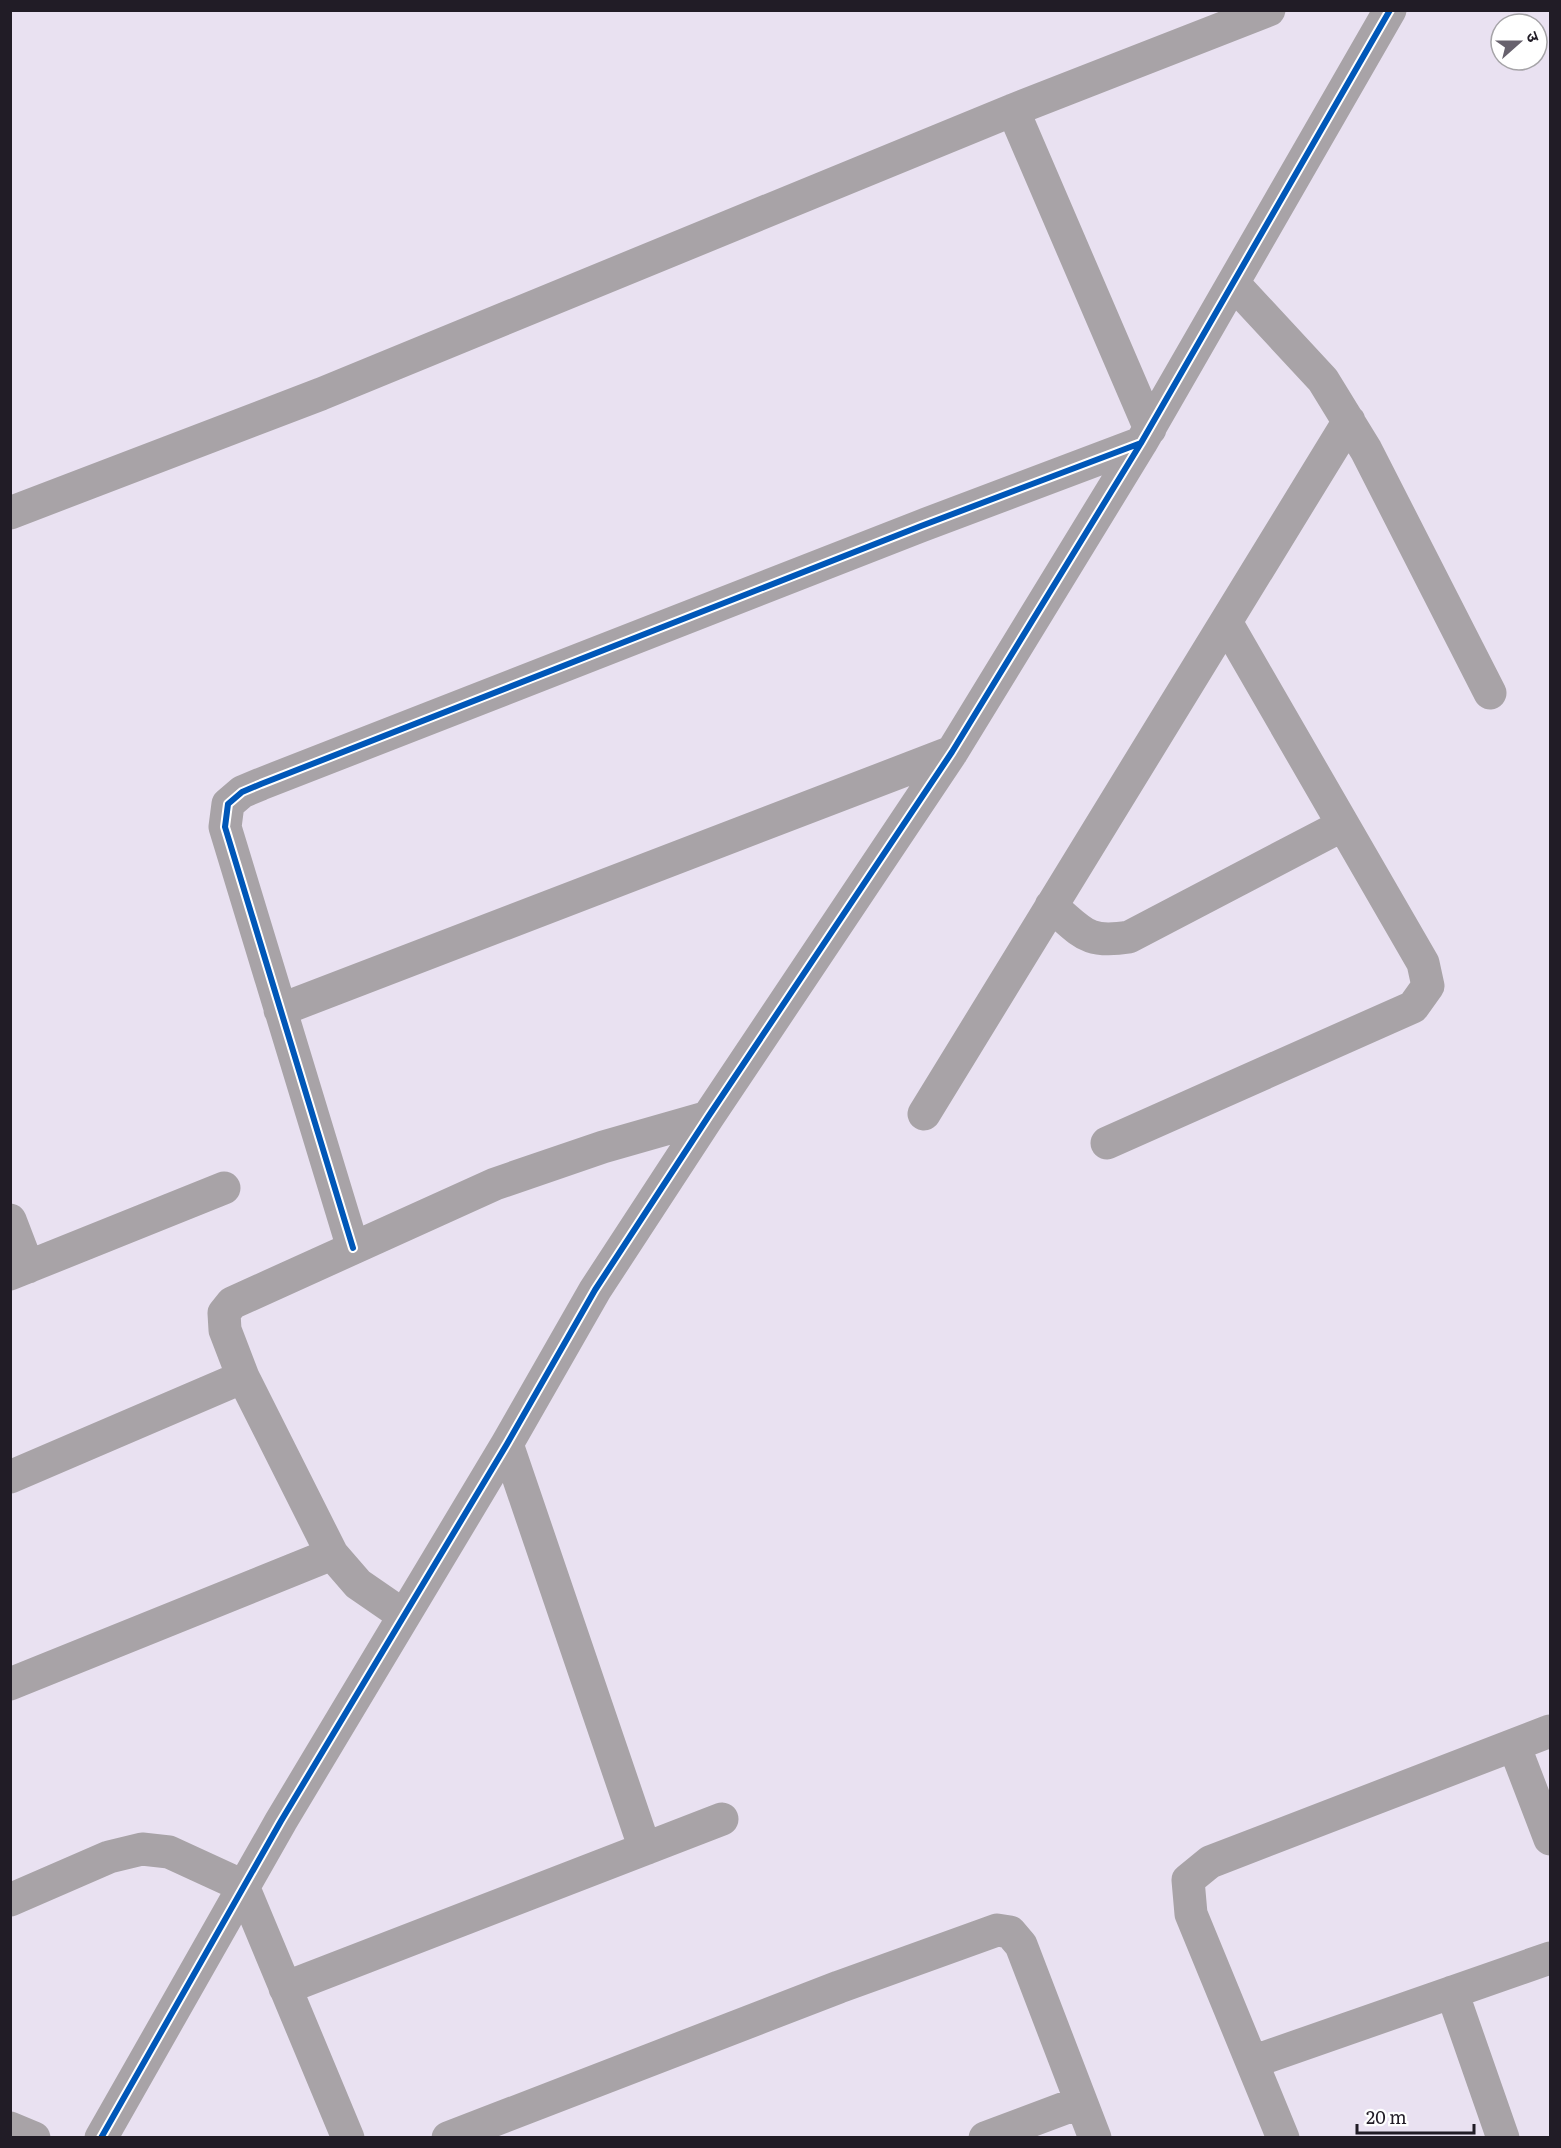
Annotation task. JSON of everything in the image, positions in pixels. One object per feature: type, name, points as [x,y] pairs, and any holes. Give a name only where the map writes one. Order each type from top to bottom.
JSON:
[{"type":"street","points":[[10,513],[321,394],[1013,110],[1269,10]]},
{"type":"street","points":[[101,2138],[243,1886],[507,1444],[595,1290],[952,752],[1145,436],[1390,10]]},
{"type":"street","points":[[1013,110],[1145,436]]},
{"type":"street","points":[[1233,283],[1323,380],[1366,450],[1490,693]]},
{"type":"street","points":[[924,1114],[1348,421]]},
{"type":"street","points":[[353,1248],[225,827],[228,804],[242,792],[1145,436]]},
{"type":"street","points":[[1107,1143],[1413,1007],[1428,987],[1423,963],[1226,622]]},
{"type":"street","points":[[280,1010],[952,752]]},
{"type":"street","points":[[1051,906],[1089,938],[1107,941],[1129,937],[1343,825]]},
{"type":"street","points":[[403,1616],[358,1584],[332,1554],[243,1377],[225,1330],[224,1313],[232,1303],[495,1184],[603,1147],[708,1117]]},
{"type":"street","points":[[10,1220],[19,1271],[224,1188]]},
{"type":"street","points":[[10,1477],[243,1377]]},
{"type":"street","points":[[507,1444],[645,1849]]},
{"type":"street","points":[[10,1684],[332,1554]]},
{"type":"street","points":[[1283,2138],[1191,1914],[1188,1880],[1210,1862],[1551,1731]]},
{"type":"street","points":[[1514,1745],[1551,1839]]},
{"type":"street","points":[[285,1988],[722,1819]]},
{"type":"street","points":[[10,1900],[109,1857],[142,1849],[169,1852],[243,1886],[348,2138]]},
{"type":"street","points":[[448,2138],[839,1987],[997,1930],[1010,1932],[1021,1945],[1095,2138]]},
{"type":"street","points":[[1252,2062],[1551,1958]]},
{"type":"street","points":[[1452,1992],[1503,2138]]},
{"type":"street","points":[[985,2138],[1081,2102]]},
{"type":"street","points":[[10,2128],[34,2138]]},
{"type":"cycle path","points":[[101,2138],[281,1821],[507,1444],[595,1290],[952,752],[1141,443],[1390,10]]},
{"type":"cycle path","points":[[353,1248],[225,827],[228,804],[242,792],[261,784],[921,526],[1141,443]]}]
